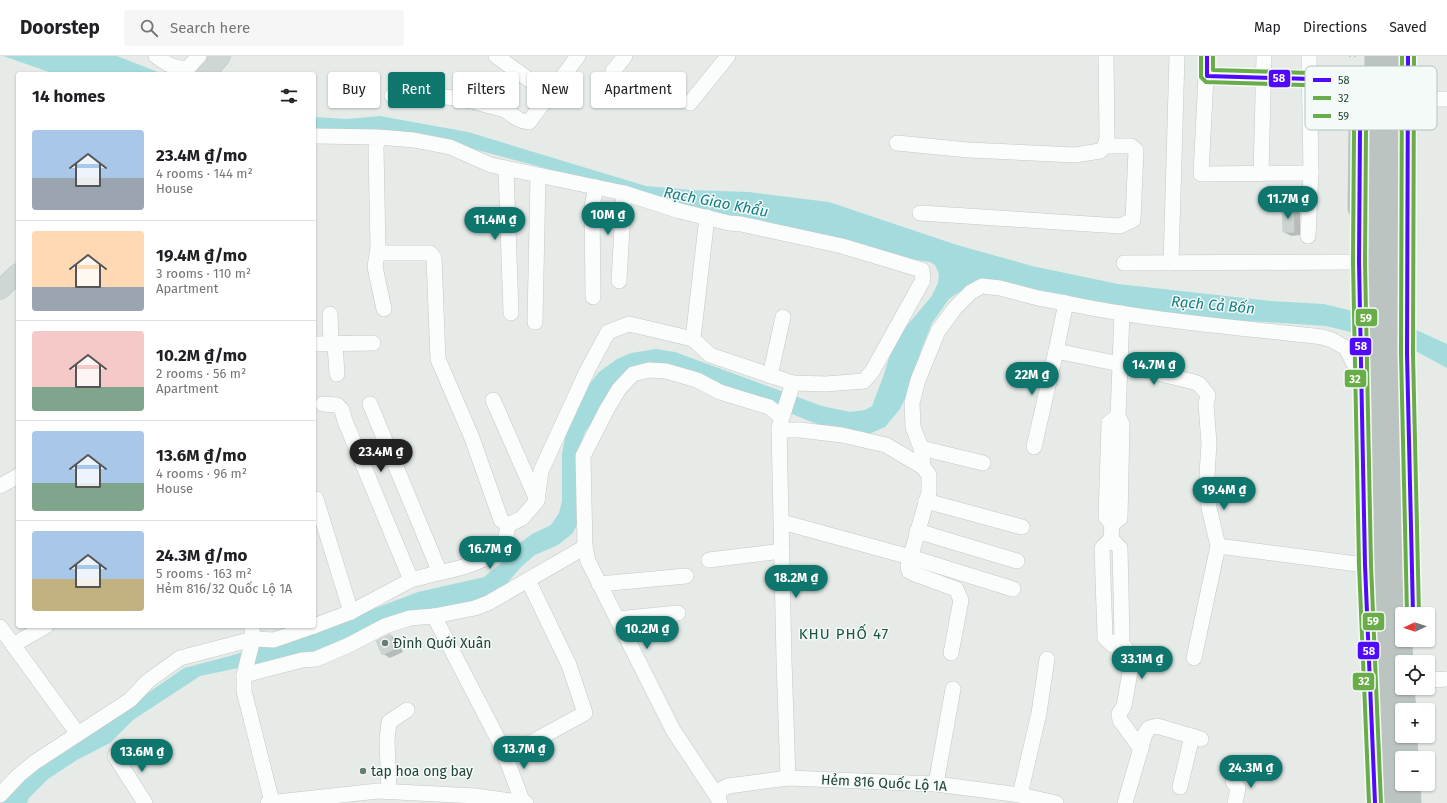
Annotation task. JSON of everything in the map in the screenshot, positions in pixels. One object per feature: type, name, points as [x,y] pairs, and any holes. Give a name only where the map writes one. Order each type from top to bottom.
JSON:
[{"type":"highway","points":[[1376,56],[1383,66]]},
{"type":"highway","points":[[1395,56],[1396,66]]},
{"type":"highway","points":[[1404,66],[1408,56]]},
{"type":"highway","points":[[1360,130],[1359,262],[1383,291],[1384,352],[1402,655]]},
{"type":"highway","points":[[1390,803],[1380,601],[1384,352],[1383,291],[1394,130]]},
{"type":"highway","points":[[1375,803],[1365,565],[1362,380],[1384,352]]},
{"type":"highway","points":[[1384,352],[1412,607]]},
{"type":"highway","points":[[1409,791],[1410,803]]},
{"type":"highway","points":[[1423,791],[1424,803]]},
{"type":"main road","points":[[208,72],[222,56]]},
{"type":"main road","points":[[0,290],[16,275]]},
{"type":"street","points":[[156,56],[170,66],[179,69],[187,69],[199,56]]},
{"type":"street","points":[[496,56],[527,78]]},
{"type":"street","points":[[566,72],[578,56]]},
{"type":"street","points":[[613,71],[625,56]]},
{"type":"street","points":[[690,103],[728,56]]},
{"type":"street","points":[[897,144],[968,150],[1075,155],[1100,151],[1105,146],[1107,138],[1106,56]]},
{"type":"street","points":[[1171,263],[1177,56]]},
{"type":"street","points":[[1207,56],[1202,174],[1311,173]]},
{"type":"street","points":[[1261,174],[1264,56]]},
{"type":"street","points":[[1207,76],[1305,79]]},
{"type":"street","points":[[1437,96],[1447,99]]},
{"type":"street","points":[[445,97],[479,102],[504,110],[518,120],[529,122],[539,108]]},
{"type":"street","points":[[1308,236],[1311,173],[1310,130]]},
{"type":"street","points":[[316,136],[378,137],[414,140],[450,147],[491,165],[506,169],[624,193],[680,211],[729,223],[748,225],[842,246],[922,270],[923,280],[873,370],[864,381],[792,385],[710,355],[693,339],[629,324],[608,332],[587,371],[541,471],[537,501],[522,518],[508,525],[503,545],[491,554],[471,565],[411,580],[351,612],[316,625]]},
{"type":"street","points":[[378,137],[376,147],[378,248],[376,267],[384,309]]},
{"type":"street","points":[[920,213],[1120,226],[1133,220],[1136,150],[1131,146],[1105,146]]},
{"type":"street","points":[[506,169],[511,313]]},
{"type":"street","points":[[535,322],[538,176]]},
{"type":"street","points":[[592,297],[592,206],[596,187]]},
{"type":"street","points":[[619,281],[624,193]]},
{"type":"street","points":[[693,339],[707,217]]},
{"type":"street","points":[[378,248],[381,253],[430,253],[434,258],[438,359],[472,438],[501,520],[508,525]]},
{"type":"street","points":[[1124,263],[1359,262]]},
{"type":"street","points":[[923,467],[921,448],[913,427],[912,403],[918,380],[938,330],[955,308],[971,292],[982,286],[1000,288],[1038,298],[1122,313],[1191,323],[1322,337],[1332,340],[1346,348],[1362,380]]},
{"type":"street","points":[[1034,448],[1066,303]]},
{"type":"street","points":[[1122,313],[1118,416],[1109,423],[1106,517],[1112,524],[1111,539],[1102,548],[1105,638],[1113,644],[1123,645],[1129,653],[1132,661],[1124,706],[1119,714],[1120,720],[1141,749]]},
{"type":"street","points":[[330,314],[337,374]]},
{"type":"street","points":[[770,376],[783,317]]},
{"type":"street","points":[[316,344],[373,343]]},
{"type":"street","points":[[1056,351],[1120,364],[1199,384],[1208,395],[1206,404],[1209,443],[1209,508],[1218,546],[1194,658]]},
{"type":"street","points":[[719,800],[673,730],[599,584],[588,561],[585,547],[583,456],[619,389],[633,374],[649,370],[666,371],[697,380],[720,392],[769,407],[781,424],[800,430],[842,435],[886,446],[923,467],[929,475],[929,492],[908,566],[909,571],[956,589],[961,600],[951,653]]},
{"type":"street","points":[[788,778],[784,660],[781,424],[792,385]]},
{"type":"street","points":[[493,400],[537,501]]},
{"type":"street","points":[[324,404],[337,405],[342,410],[345,421],[411,580]]},
{"type":"street","points":[[370,404],[438,568],[434,574]]},
{"type":"street","points":[[921,448],[983,463]]},
{"type":"street","points":[[0,486],[16,477]]},
{"type":"street","points":[[319,498],[351,612]]},
{"type":"street","points":[[926,501],[1022,527]]},
{"type":"street","points":[[782,522],[910,557],[1013,590]]},
{"type":"street","points":[[917,531],[1017,561]]},
{"type":"street","points":[[1218,546],[1365,565]]},
{"type":"street","points":[[244,675],[302,660],[316,659],[349,645],[385,626],[410,618],[434,616],[475,608],[488,603],[585,547]]},
{"type":"street","points":[[709,560],[782,551]]},
{"type":"street","points":[[599,584],[686,576]]},
{"type":"street","points":[[504,757],[585,713],[569,665],[528,580]]},
{"type":"street","points":[[617,620],[678,613]]},
{"type":"street","points":[[434,616],[501,745],[504,757],[523,803]]},
{"type":"street","points":[[0,627],[78,734]]},
{"type":"street","points":[[13,645],[43,628]]},
{"type":"street","points":[[0,795],[19,775],[35,762],[130,700],[148,681],[180,658],[252,637],[274,640],[308,628]]},
{"type":"street","points":[[252,637],[244,675],[244,691],[270,803],[371,797],[389,791],[477,800],[526,803]]},
{"type":"street","points":[[1020,795],[1039,713],[1047,659]]},
{"type":"street","points":[[1435,680],[1447,680]]},
{"type":"street","points":[[936,784],[953,690]]},
{"type":"street","points":[[389,791],[387,740],[389,722],[408,710]]},
{"type":"street","points":[[1125,803],[1145,734],[1149,728],[1157,726],[1196,738],[1180,787]]},
{"type":"street","points":[[115,756],[145,803]]},
{"type":"street","name":"Hẻm 816 Quốc Lộ 1A","points":[[719,800],[720,790],[728,786],[788,778],[936,784],[1020,795],[1056,803]]},
{"type":"street","points":[[1234,782],[1238,788],[1235,803]]},
{"type":"water","points":[[3,56],[117,56],[158,72],[49,72]]},
{"type":"water","points":[[380,116],[468,132],[646,186],[691,190],[749,192],[829,202],[957,245],[1032,266],[1118,284],[1271,301],[1324,304],[1401,323],[1447,344],[1447,368],[1410,348],[1326,326],[1203,318],[1049,296],[1019,285],[977,280],[949,299],[932,323],[920,353],[912,385],[900,409],[885,427],[869,434],[848,434],[809,421],[733,389],[650,368],[603,407],[585,432],[579,449],[581,516],[573,533],[558,545],[535,555],[521,567],[502,589],[489,598],[398,616],[310,653],[200,676],[133,720],[110,743],[77,760],[48,779],[29,798],[27,803],[0,803],[0,797],[3,793],[184,668],[230,656],[360,614],[418,592],[484,577],[500,564],[516,546],[532,534],[551,525],[559,513],[562,501],[562,454],[568,423],[580,396],[599,372],[617,359],[631,353],[656,349],[675,352],[822,406],[850,412],[865,410],[872,406],[890,355],[904,329],[931,297],[938,283],[939,274],[935,265],[930,262],[904,258],[829,241],[608,185],[432,138],[316,133],[316,117],[347,119]]},
{"type":"building","points":[[1282,208],[1293,208],[1294,232],[1283,232]]},
{"type":"building","name":"Đình Quới Xuân","points":[[390,634],[396,648],[382,655],[376,641]]},
{"type":"transit line","name":"32","points":[[1201,56],[1201,77],[1206,82],[1305,85]]},
{"type":"transit line","name":"58","points":[[1207,56],[1207,76],[1305,79]]},
{"type":"transit line","name":"59","points":[[1213,56],[1213,70],[1305,73]]},
{"type":"transit line","name":"32","points":[[1402,56],[1402,66]]},
{"type":"transit line","name":"58","points":[[1408,56],[1408,66]]},
{"type":"transit line","name":"59","points":[[1414,56],[1414,66]]},
{"type":"transit line","name":"32","points":[[1354,130],[1353,262],[1359,565],[1369,803]]},
{"type":"transit line","name":"58","points":[[1360,130],[1359,262],[1365,565],[1375,803]]},
{"type":"transit line","name":"59","points":[[1366,130],[1365,262],[1371,565],[1381,803]]},
{"type":"transit line","name":"32","points":[[1402,130],[1401,354],[1407,607]]},
{"type":"transit line","name":"58","points":[[1408,130],[1407,354],[1413,607]]},
{"type":"transit line","name":"59","points":[[1414,130],[1413,354],[1419,607]]},
{"type":"place","name":"Đình Quới Xuân","points":[[385,643]]},
{"type":"place","name":"tap hoa ong bay","points":[[363,771]]},
{"type":"district","name":"KHU PHỐ 47","points":[[844,634]]},
{"type":"water label","name":"Rạch Giao Khẩu","points":[[716,202]]},
{"type":"water label","name":"Rạch Cả Bốn","points":[[1213,305]]}]
